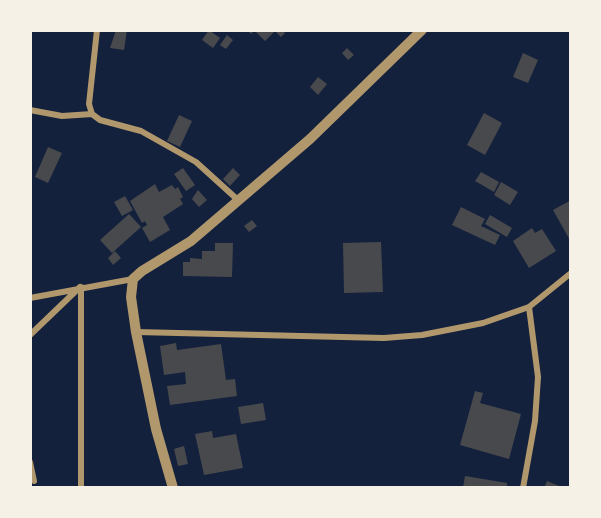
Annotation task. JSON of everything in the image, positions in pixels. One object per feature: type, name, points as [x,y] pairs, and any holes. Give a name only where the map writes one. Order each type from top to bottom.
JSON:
[{"type":"street","points":[[97,30],[89,104],[92,114],[100,120],[141,131],[170,145],[196,162],[238,200]]},
{"type":"street","points":[[30,298],[133,279],[191,241],[310,139],[422,30]]},
{"type":"street","points":[[30,110],[62,116],[92,114]]},
{"type":"street","points":[[136,332],[384,338],[422,335],[483,323],[529,307],[571,273]]},
{"type":"street","points":[[133,279],[132,297],[136,332],[156,429],[173,488]]},
{"type":"street","points":[[30,335],[81,287]]},
{"type":"street","points":[[81,287],[81,488]]},
{"type":"street","points":[[523,488],[535,421],[538,377],[529,307]]},
{"type":"street","points":[[30,462],[34,481]]},
{"type":"building","points":[[116,30],[127,30],[124,50],[110,48]]},
{"type":"building","points":[[209,30],[220,38],[213,48],[202,40]]},
{"type":"building","points":[[254,30],[282,30],[285,33],[281,37],[275,31],[265,41]]},
{"type":"building","points":[[227,35],[233,40],[226,49],[220,45]]},
{"type":"building","points":[[347,48],[354,55],[348,60],[342,53]]},
{"type":"building","points":[[523,53],[538,60],[528,83],[513,77]]},
{"type":"building","points":[[318,77],[327,84],[318,95],[310,87]]},
{"type":"building","points":[[484,113],[502,123],[485,155],[467,145]]},
{"type":"building","points":[[179,115],[192,121],[180,147],[167,141]]},
{"type":"building","points":[[48,147],[62,153],[48,183],[35,177]]},
{"type":"building","points":[[183,168],[195,185],[186,191],[174,174]]},
{"type":"building","points":[[233,168],[240,175],[230,186],[223,179]]},
{"type":"building","points":[[481,172],[499,182],[494,192],[475,181]]},
{"type":"building","points":[[501,182],[518,192],[510,205],[494,195]]},
{"type":"building","points":[[155,184],[159,192],[172,185],[175,189],[178,187],[183,197],[180,199],[183,204],[163,217],[170,230],[150,242],[142,228],[147,225],[145,221],[142,223],[130,201]]},
{"type":"building","points":[[198,190],[207,200],[199,207],[192,199]]},
{"type":"building","points":[[125,196],[133,210],[122,216],[114,202]]},
{"type":"building","points":[[571,200],[571,242],[553,210]]},
{"type":"building","points":[[461,207],[485,219],[481,226],[500,235],[495,245],[452,225]]},
{"type":"building","points":[[129,214],[141,227],[112,253],[100,240]]},
{"type":"building","points":[[490,215],[512,228],[507,237],[485,224]]},
{"type":"building","points":[[252,220],[257,226],[249,232],[244,226]]},
{"type":"building","points":[[532,228],[535,233],[542,229],[556,251],[529,268],[513,241]]},
{"type":"building","points":[[381,242],[383,292],[344,293],[343,243]]},
{"type":"building","points":[[215,243],[233,243],[232,277],[183,276],[183,262],[190,262],[190,258],[202,259],[202,251],[215,251]]},
{"type":"building","points":[[115,251],[121,258],[113,265],[108,258]]},
{"type":"building","points":[[176,343],[177,350],[221,344],[226,380],[235,379],[237,396],[170,405],[167,386],[186,384],[185,372],[164,375],[160,346]]},
{"type":"building","points":[[475,391],[483,393],[480,403],[521,414],[509,459],[460,445]]},
{"type":"building","points":[[263,403],[266,420],[241,424],[238,407]]},
{"type":"building","points":[[212,431],[213,438],[236,434],[243,468],[204,475],[195,434]]},
{"type":"building","points":[[184,446],[188,464],[178,466],[174,449]]},
{"type":"building","points":[[465,476],[507,483],[507,488],[463,488]]},
{"type":"building","points":[[547,481],[564,488],[544,488]]}]
